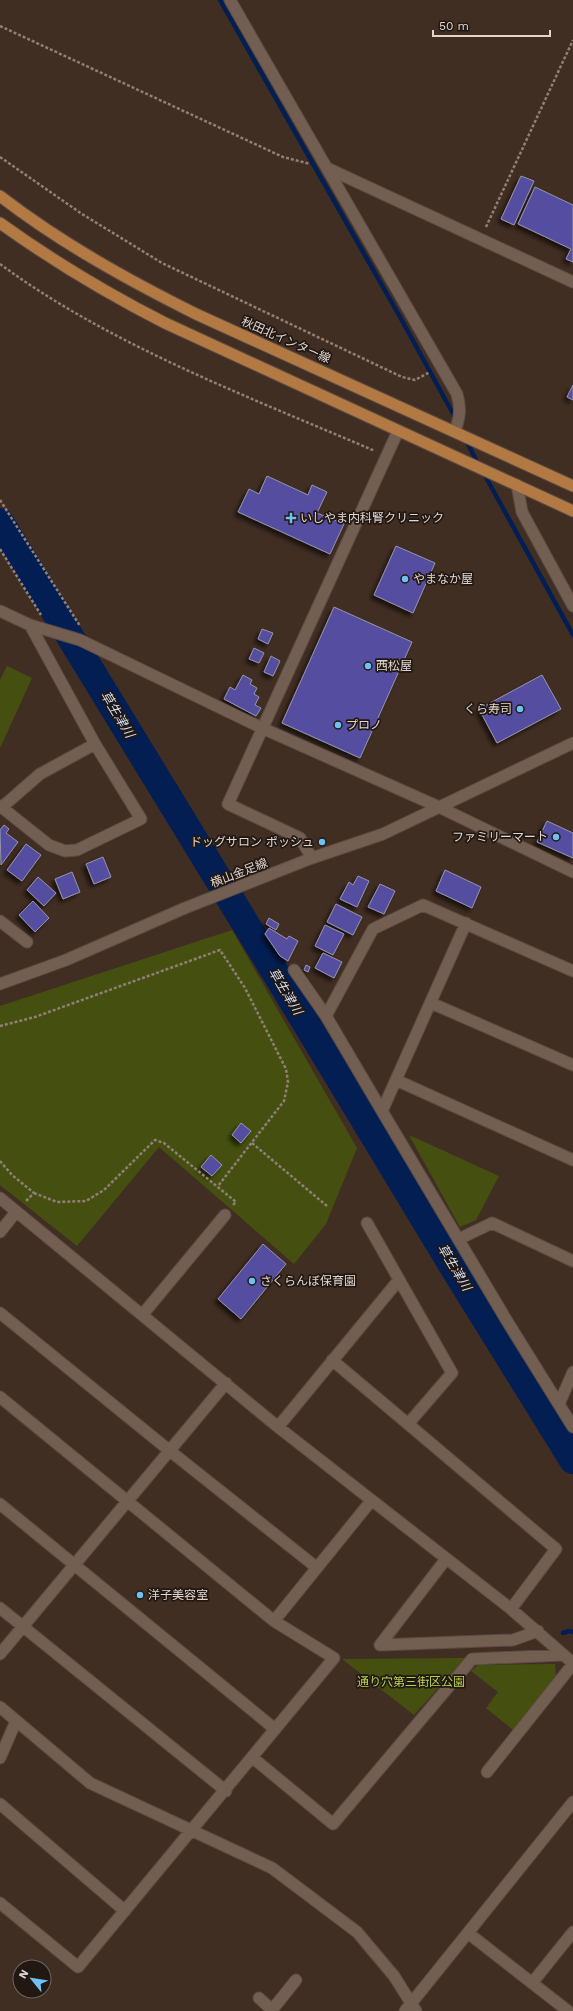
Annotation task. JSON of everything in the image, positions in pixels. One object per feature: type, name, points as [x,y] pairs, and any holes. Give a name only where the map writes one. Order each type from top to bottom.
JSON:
[{"type":"main road","name":"秋田北インター線","points":[[0,196],[84,253],[139,285],[217,323],[573,486]]},
{"type":"main road","points":[[0,223],[77,274],[124,302],[217,347],[573,511]]},
{"type":"street","points":[[230,0],[313,145],[329,169],[456,394],[460,406],[459,418],[455,431]]},
{"type":"street","points":[[329,169],[573,282]]},
{"type":"street","points":[[312,858],[300,838],[228,804],[398,431]]},
{"type":"street","points":[[517,485],[522,512],[573,606]]},
{"type":"street","points":[[0,611],[30,624],[80,640],[262,728],[439,808],[573,872]]},
{"type":"street","points":[[30,624],[95,744],[141,820],[77,850],[65,851],[49,845],[1,806],[40,774],[95,744]]},
{"type":"street","name":"横山金足線","points":[[0,984],[66,960],[186,908],[312,858],[383,834],[573,742]]},
{"type":"street","points":[[326,1016],[372,928],[423,905],[573,971]]},
{"type":"street","points":[[0,921],[27,942]]},
{"type":"street","points":[[382,1111],[466,923]]},
{"type":"street","points":[[294,970],[326,1016],[573,1427]]},
{"type":"street","points":[[431,1003],[573,1065]]},
{"type":"street","points":[[396,1080],[573,1160]]},
{"type":"street","points":[[0,1198],[143,1314],[278,1427],[511,1609],[573,1663],[487,1772]]},
{"type":"street","points":[[0,1232],[16,1212]]},
{"type":"street","points":[[143,1314],[225,1214]]},
{"type":"street","points":[[459,1239],[492,1222],[573,1260]]},
{"type":"street","points":[[367,1223],[398,1281],[452,1373],[408,1424]]},
{"type":"street","points":[[278,1427],[398,1281]]},
{"type":"street","points":[[0,1313],[316,1567]]},
{"type":"street","points":[[332,1360],[556,1549],[511,1609]]},
{"type":"street","points":[[559,1404],[573,1372]]},
{"type":"street","points":[[0,1654],[226,1383]]},
{"type":"street","points":[[0,1397],[274,1621],[334,1658],[226,1791],[78,1967],[0,1903]]},
{"type":"street","points":[[274,1621],[316,1567],[371,1501]]},
{"type":"street","points":[[0,1504],[275,1729]]},
{"type":"street","points":[[446,1559],[380,1645],[513,1640],[538,1631]]},
{"type":"street","points":[[0,1608],[226,1791]]},
{"type":"street","points":[[253,1758],[333,1824],[472,1659],[563,1655]]},
{"type":"street","points":[[0,1707],[90,1783],[272,1868],[357,1932],[394,1976],[411,2009],[468,1933],[573,1802]]},
{"type":"street","points":[[0,1758],[16,1721]]},
{"type":"street","points":[[0,1804],[125,1911]]},
{"type":"street","points":[[532,1983],[573,1932]]},
{"type":"street","points":[[468,1933],[568,2011]]},
{"type":"street","points":[[258,1998],[272,2010],[296,1980]]},
{"type":"path","points":[[0,26],[283,157],[302,162]]},
{"type":"path","points":[[480,240],[573,40]]},
{"type":"path","points":[[0,157],[82,214],[162,263],[402,376],[415,380],[421,377]]},
{"type":"path","points":[[0,264],[25,283],[116,336],[386,456]]},
{"type":"path","points":[[0,500],[80,627]]},
{"type":"path","points":[[0,549],[51,630]]},
{"type":"path","points":[[0,1026],[35,1017],[220,950],[246,988],[286,1069],[288,1082],[284,1101],[218,1186]]},
{"type":"path","points":[[0,1161],[12,1175],[34,1193],[57,1202],[86,1201],[104,1190],[155,1140],[164,1143],[236,1202],[225,1214]]},
{"type":"path","points":[[252,1143],[327,1206]]},
{"type":"path","points":[[16,1212],[34,1193]]},
{"type":"green space","points":[[7,666],[32,678],[0,748],[0,680]]},
{"type":"green space","points":[[232,930],[357,1148],[326,1224],[294,1264],[159,1147],[77,1246],[0,1185],[0,1006]]},
{"type":"green space","points":[[409,1135],[499,1176],[476,1220],[460,1227]]},
{"type":"green space","name":"通り穴第三街区公園","points":[[465,1658],[414,1715],[342,1659]]},
{"type":"green space","points":[[555,1664],[556,1676],[513,1730],[486,1708],[498,1692],[471,1671],[478,1665]]},
{"type":"building","points":[[521,176],[534,181],[514,225],[501,219]]},
{"type":"building","points":[[535,187],[573,205],[573,262],[566,259],[571,249],[518,224]]},
{"type":"building","points":[[573,385],[573,400],[567,397]]},
{"type":"building","name":"いしやま内科腎クリニック","points":[[267,476],[308,495],[312,485],[327,492],[317,513],[344,524],[330,554],[238,512],[249,489],[259,494]]},
{"type":"building","name":"やまなか屋","points":[[396,546],[435,563],[413,613],[374,595]]},
{"type":"building","points":[[334,607],[412,642],[360,758],[282,723]]},
{"type":"building","points":[[262,629],[273,633],[268,644],[258,639]]},
{"type":"building","points":[[254,648],[264,653],[259,663],[249,659]]},
{"type":"building","points":[[271,656],[280,661],[273,676],[264,672]]},
{"type":"building","points":[[243,675],[252,680],[250,684],[257,688],[254,694],[259,697],[255,705],[261,708],[256,716],[224,699],[230,687],[235,690]]},
{"type":"building","name":"くら寿司","points":[[542,675],[561,709],[497,743],[479,709]]},
{"type":"building","name":"ファミリーマート","points":[[547,821],[573,833],[573,858],[537,842]]},
{"type":"building","points":[[4,825],[9,829],[6,833],[18,842],[1,865],[0,830]]},
{"type":"building","points":[[26,844],[41,855],[22,881],[7,870]]},
{"type":"building","points":[[103,857],[111,877],[94,884],[86,864]]},
{"type":"building","points":[[445,870],[481,887],[472,908],[436,891]]},
{"type":"building","points":[[72,872],[80,892],[63,899],[55,879]]},
{"type":"building","points":[[358,876],[369,881],[357,907],[340,899],[349,882],[353,885]]},
{"type":"building","points":[[38,877],[56,893],[44,906],[27,890]]},
{"type":"building","points":[[380,884],[395,891],[384,914],[368,907]]},
{"type":"building","points":[[33,901],[49,918],[35,932],[19,915]]},
{"type":"building","points":[[336,904],[362,917],[353,935],[327,922]]},
{"type":"building","points":[[269,918],[279,924],[276,930],[266,924]]},
{"type":"building","points":[[325,925],[344,934],[333,955],[315,946]]},
{"type":"building","points":[[269,928],[287,939],[289,936],[298,941],[288,961],[280,956],[265,934]]},
{"type":"building","points":[[323,953],[342,962],[334,978],[315,968]]},
{"type":"building","points":[[306,965],[310,967],[308,972],[304,970]]},
{"type":"building","points":[[241,1123],[251,1131],[241,1143],[232,1135]]},
{"type":"building","points":[[211,1155],[222,1165],[212,1176],[201,1167]]},
{"type":"building","name":"さくらんぼ保育園","points":[[263,1244],[286,1264],[241,1319],[218,1299]]},
{"type":"waterway","points":[[220,0],[400,317],[456,419]]},
{"type":"waterway","points":[[466,440],[479,466]]},
{"type":"waterway","points":[[483,472],[573,635]]},
{"type":"waterway","name":"草生津川","points":[[0,522],[457,1273],[573,1460]]},
{"type":"waterway","points":[[563,1633],[569,1631],[573,1632]]},
{"type":"place","name":"いしやま内科腎クリニック","points":[[291,518]]},
{"type":"place","name":"やまなか屋","points":[[405,579]]},
{"type":"place","name":"西松屋","points":[[368,666]]},
{"type":"place","name":"くら寿司","points":[[520,709]]},
{"type":"place","name":"プロノ","points":[[338,725]]},
{"type":"place","name":"ファミリーマート","points":[[556,837]]},
{"type":"place","name":"ドッグサロン ポッシュ","points":[[322,842]]},
{"type":"place","name":"さくらんぼ保育園","points":[[252,1281]]},
{"type":"place","name":"洋子美容室","points":[[140,1595]]}]
